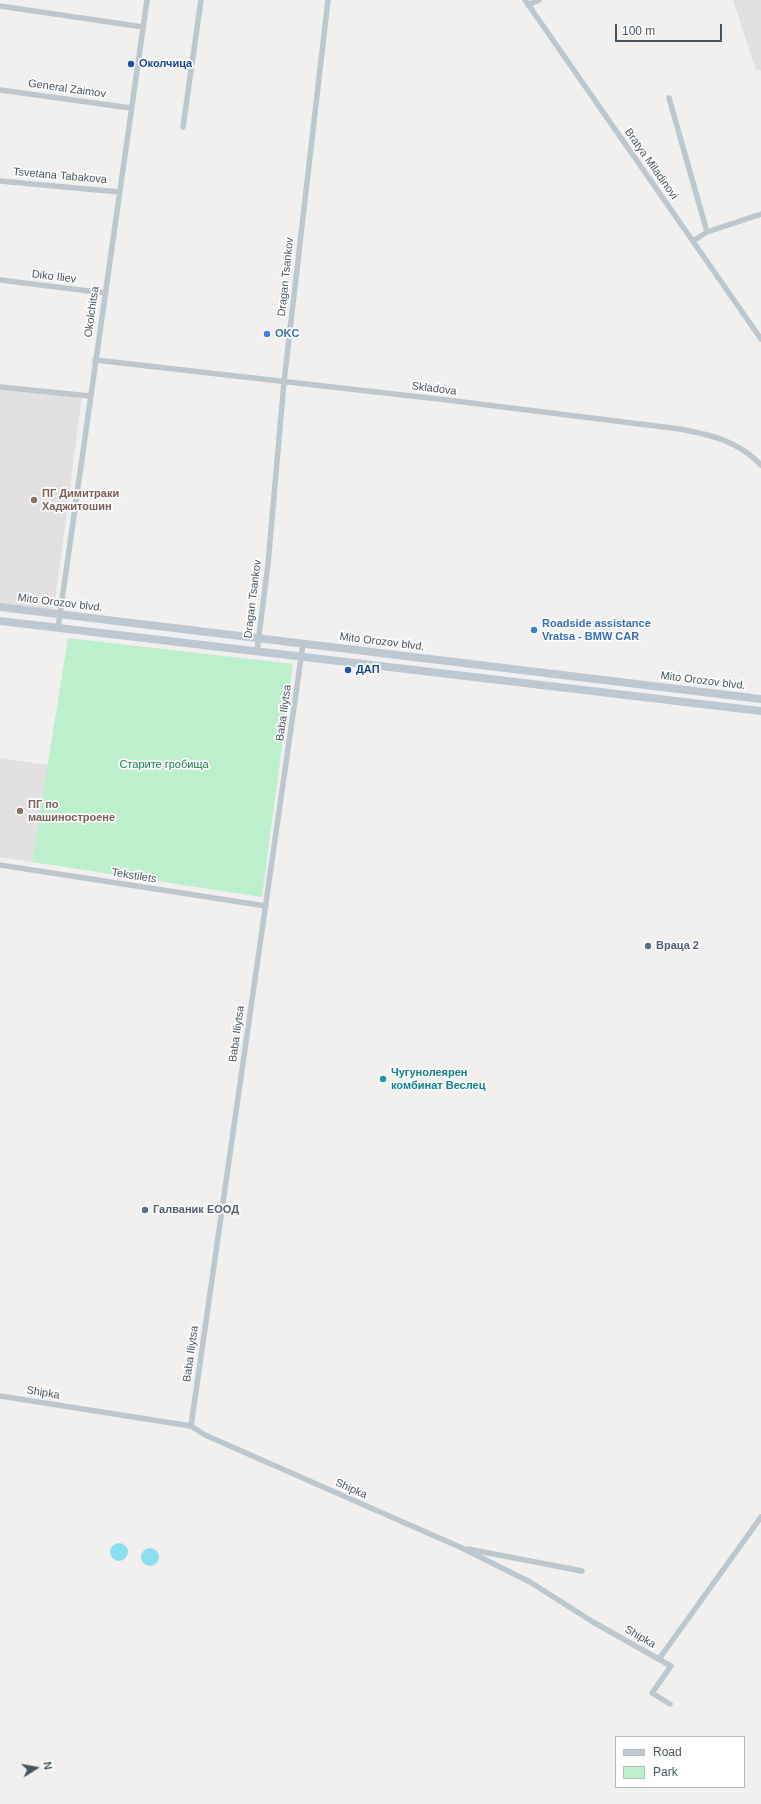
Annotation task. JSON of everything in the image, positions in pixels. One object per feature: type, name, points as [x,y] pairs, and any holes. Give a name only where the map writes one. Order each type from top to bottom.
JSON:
[{"type":"main road","name":"Mito Orozov blvd.","points":[[0,607],[761,699]]},
{"type":"main road","name":"Mito Orozov blvd.","points":[[0,621],[761,711]]},
{"type":"street","name":"Okolchitsa","points":[[58,628],[147,0]]},
{"type":"street","points":[[182,127],[201,0]]},
{"type":"street","name":"Dragan Tsankov","points":[[257,651],[268,564],[284,382],[328,0]]},
{"type":"street","points":[[526,3],[539,0]]},
{"type":"street","name":"Bratya Miladinovi","points":[[526,3],[761,339]]},
{"type":"street","points":[[0,6],[143,27]]},
{"type":"street","name":"General Zaimov","points":[[0,90],[131,108]]},
{"type":"street","points":[[670,98],[707,232]]},
{"type":"street","name":"Tsvetana Tabakova","points":[[0,181],[119,192]]},
{"type":"street","points":[[693,241],[707,232],[761,214]]},
{"type":"street","name":"Diko Iliev","points":[[0,280],[105,293]]},
{"type":"street","name":"Skladova","points":[[95,360],[454,401],[687,430],[712,435],[728,442],[745,452],[761,465]]},
{"type":"street","points":[[0,387],[90,396]]},
{"type":"street","name":"Baba Iliytsa","points":[[191,1426],[303,644]]},
{"type":"street","name":"Tekstilets","points":[[0,865],[266,906]]},
{"type":"street","name":"Shipka","points":[[0,1396],[191,1426],[212,1438],[462,1548],[530,1582],[593,1622],[671,1666],[652,1693],[670,1704]]},
{"type":"street","points":[[659,1659],[761,1517]]},
{"type":"street","points":[[462,1548],[582,1571]]},
{"type":"shaded area","points":[[733,0],[761,0],[761,70],[756,71]]},
{"type":"shaded area","name":"ПГ Димитраки Хаджитошин","points":[[0,386],[82,396],[54,610],[0,604]]},
{"type":"shaded area","name":"ПГ по машиностроене","points":[[0,758],[48,765],[32,862],[0,857]]},
{"type":"green space","name":"Старите гробища","points":[[68,638],[293,664],[262,897],[32,862]]},
{"type":"water","points":[[115,1543],[123,1543],[128,1548],[126,1559],[123,1561],[115,1561],[110,1556],[110,1548]]},
{"type":"water","points":[[146,1548],[154,1548],[159,1553],[157,1564],[154,1566],[146,1566],[141,1561],[141,1553]]},
{"type":"place","name":"Околчица","points":[[131,64]]},
{"type":"place","name":"OKC","points":[[267,334]]},
{"type":"place","name":"ПГ Димитраки Хаджитошин","points":[[34,500]]},
{"type":"place","name":"Roadside assistance Vratsa - BMW CAR","points":[[534,630]]},
{"type":"place","name":"ДАП","points":[[348,670]]},
{"type":"place","name":"ПГ по машиностроене","points":[[20,811]]},
{"type":"place","name":"Враца 2","points":[[648,946]]},
{"type":"place","name":"Чугунолеярен комбинат Веслец","points":[[383,1079]]},
{"type":"place","name":"Галваник ЕООД","points":[[145,1210]]}]
